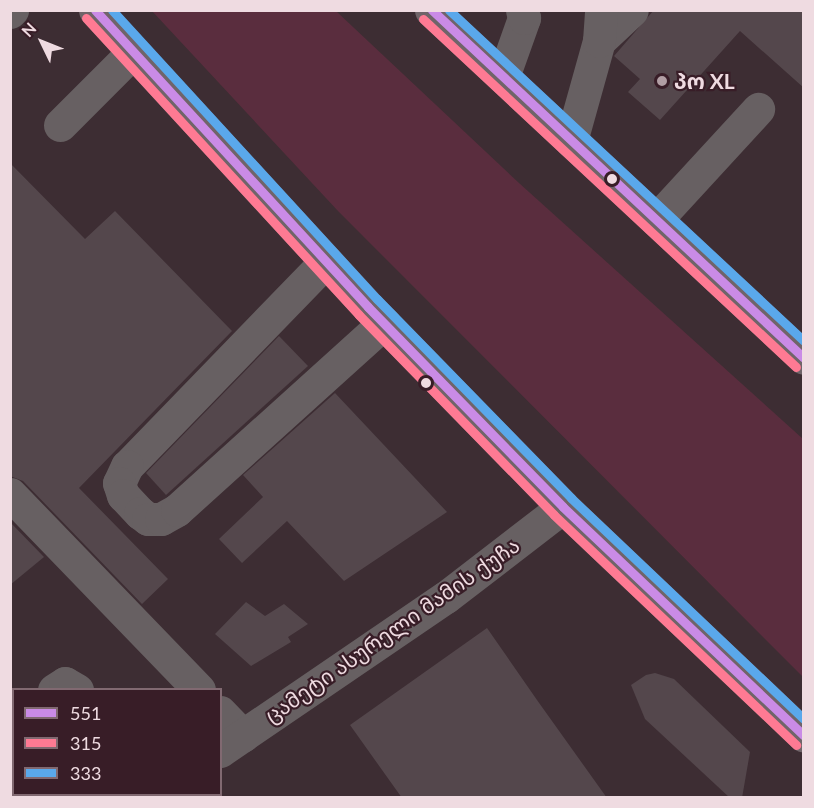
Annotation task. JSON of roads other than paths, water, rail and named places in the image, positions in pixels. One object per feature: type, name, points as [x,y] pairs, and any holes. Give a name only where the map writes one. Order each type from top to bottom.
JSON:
[{"type":"highway","points":[[95,10],[384,323],[563,507],[804,736]]},
{"type":"highway","points":[[431,10],[804,358]]},
{"type":"street","points":[[503,77],[524,18],[522,10]]},
{"type":"street","points":[[571,141],[600,26],[632,10]]},
{"type":"street","points":[[60,125],[133,52]]},
{"type":"street","points":[[656,220],[758,109]]},
{"type":"street","points":[[326,261],[127,466],[119,483],[123,495],[148,519],[161,519],[177,510],[384,323]]},
{"type":"street","points":[[10,494],[197,688]]},
{"type":"street","name":"ცამეტი ასურელი მამის ქუჩა","points":[[232,744],[446,597],[563,507]]},
{"type":"street","points":[[57,688],[65,682],[74,688]]},
{"type":"street","points":[[222,717],[232,744]]},
{"type":"place","name":"პო XL","points":[[662,81]]}]
